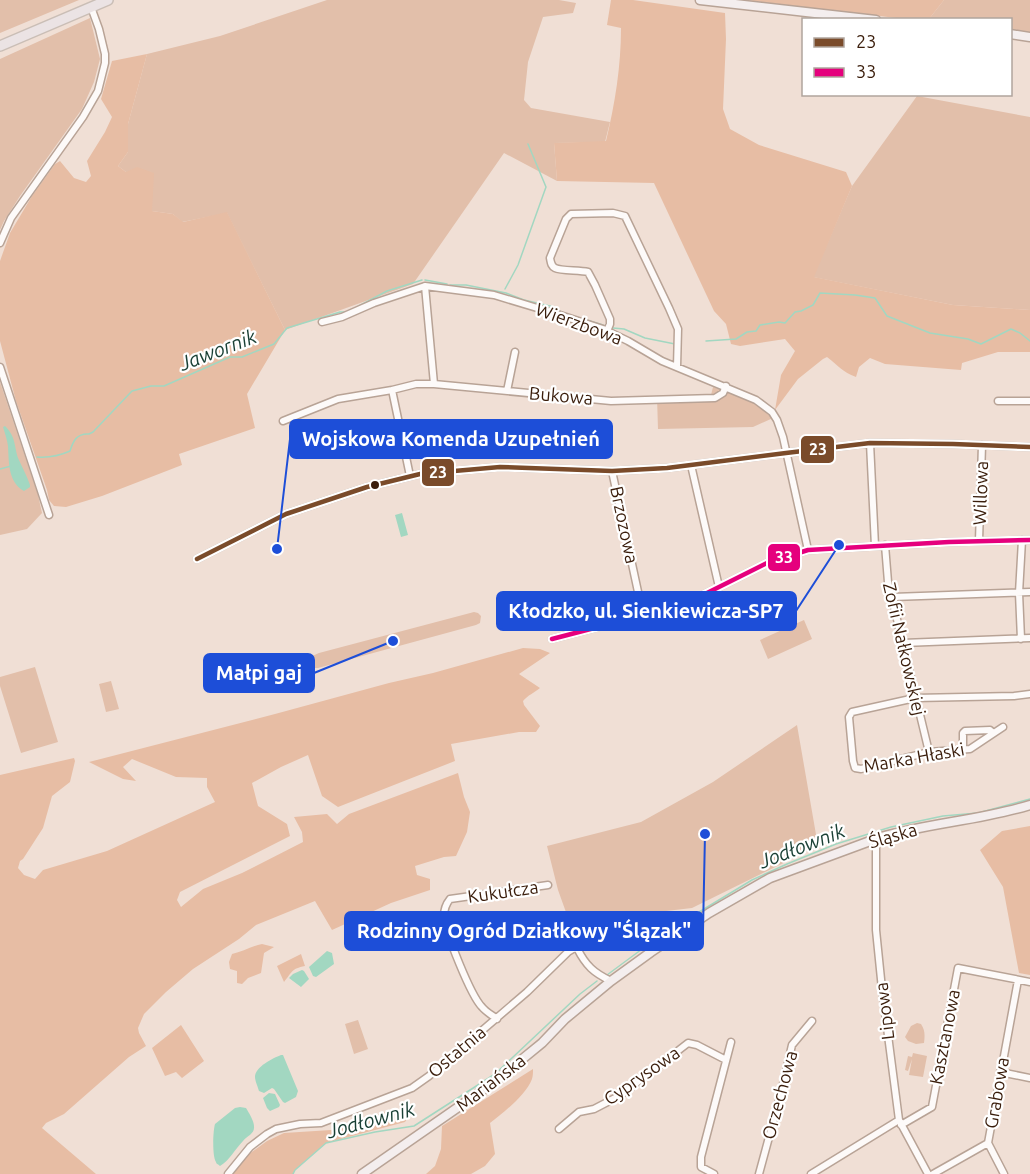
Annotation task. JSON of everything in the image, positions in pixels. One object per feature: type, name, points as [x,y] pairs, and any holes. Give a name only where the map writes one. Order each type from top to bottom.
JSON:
[{"type":"main road","points":[[0,46],[108,0]]},
{"type":"street","points":[[700,0],[858,18]]},
{"type":"street","points":[[0,243],[11,218],[83,117],[98,91],[104,70],[105,54],[91,7]]},
{"type":"street","points":[[1012,34],[1030,37]]},
{"type":"street","points":[[607,332],[610,319],[588,272],[556,268],[552,265],[550,258],[566,219],[571,214],[613,213],[625,216],[678,329],[677,368]]},
{"type":"street","points":[[322,322],[342,317],[374,303],[425,286],[434,384]]},
{"type":"street","name":"Wierzbowa","points":[[425,286],[494,296],[558,314],[628,341],[677,368],[756,400],[772,412],[783,437],[808,550]]},
{"type":"street","points":[[507,391],[515,352]]},
{"type":"street","points":[[0,367],[49,515]]},
{"type":"street","name":"Bukowa","points":[[283,421],[338,399],[416,384],[611,400],[715,398],[723,393],[726,386]]},
{"type":"street","points":[[392,390],[410,476]]},
{"type":"street","points":[[998,401],[1030,401]]},
{"type":"street","points":[[870,443],[875,546]]},
{"type":"street","points":[[197,559],[286,514],[341,495],[432,472],[500,467],[612,471],[667,468],[870,443],[1030,447]]},
{"type":"street","name":"Willowa","points":[[980,541],[982,445]]},
{"type":"street","points":[[691,465],[719,587]]},
{"type":"street","name":"Brzozowa","points":[[612,471],[643,615]]},
{"type":"street","points":[[1021,639],[1019,593],[1022,540]]},
{"type":"street","points":[[552,639],[683,605],[767,563],[808,550],[1030,540]]},
{"type":"street","name":"Zofii Nałkowskiej","points":[[885,545],[888,582],[928,752]]},
{"type":"street","points":[[892,597],[1030,592]]},
{"type":"street","points":[[903,643],[1030,638]]},
{"type":"street","points":[[915,698],[1030,694]]},
{"type":"street","name":"Marka Hłaski","points":[[915,698],[852,712],[849,717],[855,768],[861,769],[928,752],[970,749],[1003,727]]},
{"type":"street","points":[[963,750],[965,731],[990,730],[993,733]]},
{"type":"street","name":"Śląska","points":[[611,981],[651,951],[709,913],[770,878],[899,832],[1030,805]]},
{"type":"street","name":"Lipowa","points":[[876,839],[876,930],[900,1123],[930,1174]]},
{"type":"street","name":"Kukułcza","points":[[496,1019],[482,1007],[472,992],[461,966],[444,915],[447,903],[450,899],[548,885]]},
{"type":"street","name":"Ostatnia","points":[[228,1174],[250,1148],[276,1129],[321,1123],[412,1088],[527,992],[568,951],[588,944],[621,926]]},
{"type":"street","points":[[577,948],[595,973],[611,981]]},
{"type":"street","name":"Kasztanowa","points":[[900,1123],[932,1107],[958,969],[1030,982]]},
{"type":"street","name":"Grabowa","points":[[930,1174],[988,1143],[1018,980]]},
{"type":"street","name":"Mariańska","points":[[362,1174],[494,1083],[611,981]]},
{"type":"street","name":"Orzechowa","points":[[759,1174],[782,1093],[792,1045],[812,1021]]},
{"type":"street","points":[[714,1174],[701,1167],[701,1157],[731,1042]]},
{"type":"street","name":"Cyprysowa","points":[[559,1129],[579,1112],[594,1109],[621,1095],[688,1043],[697,1045],[726,1060]]},
{"type":"street","points":[[1000,1072],[1030,1078]]},
{"type":"street","points":[[811,1174],[900,1123]]},
{"type":"street","points":[[988,1143],[1004,1174]]},
{"type":"shaded area","points":[[0,0],[79,0],[0,33]]},
{"type":"shaded area","points":[[327,0],[559,0],[576,3],[573,13],[543,17],[528,62],[524,100],[531,108],[610,122],[605,142],[554,143],[557,181],[504,153],[413,284],[285,330],[227,213],[182,222],[173,214],[152,211],[126,172],[118,166],[128,152],[128,124],[147,54],[220,36]]},
{"type":"shaded area","points":[[611,0],[633,0],[725,13],[723,109],[730,129],[759,145],[846,172],[852,186],[814,277],[953,305],[1030,310],[1030,352],[998,352],[962,363],[961,370],[885,364],[870,358],[859,367],[856,377],[844,371],[827,357],[798,379],[775,410],[781,375],[795,351],[785,339],[740,346],[731,344],[726,324],[714,311],[654,183],[557,181],[554,143],[606,141],[617,85],[621,42],[621,28],[607,25]]},
{"type":"shaded area","points":[[745,0],[944,0],[930,18],[896,18]]},
{"type":"shaded area","points":[[944,0],[1030,0],[1030,32],[1012,30],[1012,18],[930,18]]},
{"type":"shaded area","points":[[90,18],[100,59],[94,82],[82,109],[20,196],[0,230],[0,59]]},
{"type":"shaded area","points":[[147,54],[128,124],[128,152],[118,166],[126,172],[137,167],[154,173],[152,211],[173,214],[183,222],[227,212],[285,330],[247,394],[255,428],[179,454],[182,465],[102,496],[66,507],[54,506],[49,500],[16,401],[0,341],[0,261],[10,233],[55,164],[60,161],[74,178],[86,182],[91,176],[87,161],[112,117],[101,99],[112,61]]},
{"type":"shaded area","points":[[917,96],[1030,117],[1030,310],[953,305],[813,277],[852,186]]},
{"type":"shaded area","points":[[0,382],[42,513],[27,529],[0,535]]},
{"type":"shaded area","points":[[713,387],[756,403],[773,418],[753,427],[658,429],[657,397],[711,395]]},
{"type":"shaded area","points":[[5,426],[13,438],[18,458],[30,485],[24,491],[15,483],[10,472],[8,446],[3,427]]},
{"type":"shaded area","points":[[402,513],[408,535],[401,537],[395,515]]},
{"type":"shaded area","points":[[474,612],[481,616],[480,623],[476,625],[318,668],[309,665],[310,657],[319,653]]},
{"type":"shaded area","points":[[804,620],[812,639],[768,659],[760,640]]},
{"type":"shaded area","points":[[523,648],[540,649],[550,653],[519,674],[540,688],[523,701],[540,726],[536,732],[519,732],[451,744],[455,761],[338,807],[322,796],[308,755],[281,767],[252,783],[258,806],[287,824],[290,836],[180,892],[177,900],[181,907],[203,889],[242,873],[303,842],[302,832],[294,817],[327,814],[337,824],[349,814],[458,773],[470,812],[467,832],[456,856],[444,857],[415,866],[417,875],[430,879],[430,890],[391,903],[332,930],[315,901],[256,925],[193,969],[166,992],[144,1014],[138,1028],[146,1046],[129,1057],[64,1114],[46,1123],[42,1128],[96,1174],[0,1174],[0,775],[74,758],[70,782],[52,796],[43,828],[20,861],[18,868],[24,875],[35,879],[43,870],[107,851],[215,802],[207,787],[207,778],[176,777],[132,759],[123,767],[136,781],[123,779],[89,762]]},
{"type":"shaded area","points":[[35,667],[58,742],[21,753],[0,686],[0,677]]},
{"type":"shaded area","points":[[111,681],[119,709],[106,712],[99,684]]},
{"type":"shaded area","points":[[797,725],[818,846],[692,908],[649,913],[634,912],[580,941],[558,890],[547,846],[641,822],[713,782]]},
{"type":"shaded area","points":[[1030,826],[1030,975],[1019,973],[1003,887],[980,850],[1002,831]]},
{"type":"shaded area","points":[[262,944],[274,947],[264,953],[261,973],[248,978],[242,984],[237,983],[237,971],[230,969],[229,962],[232,954]]},
{"type":"shaded area","points":[[327,951],[332,953],[334,964],[316,977],[313,976],[309,967]]},
{"type":"shaded area","points":[[301,954],[305,966],[295,969],[284,982],[277,966]]},
{"type":"shaded area","points":[[302,970],[309,979],[301,987],[289,978]]},
{"type":"shaded area","points":[[358,1020],[368,1049],[354,1054],[345,1024]]},
{"type":"shaded area","points":[[917,1023],[923,1028],[924,1043],[916,1044],[905,1037],[911,1026]]},
{"type":"shaded area","points":[[181,1025],[204,1061],[182,1078],[176,1072],[165,1076],[152,1048]]},
{"type":"shaded area","points":[[913,1053],[927,1056],[923,1077],[909,1075],[912,1059],[908,1071],[905,1070],[908,1056],[912,1057]]},
{"type":"shaded area","points":[[283,1055],[298,1091],[296,1097],[285,1103],[272,1088],[264,1093],[259,1091],[255,1079],[261,1066]]},
{"type":"shaded area","points":[[533,1069],[532,1079],[525,1091],[490,1123],[495,1154],[485,1166],[471,1174],[426,1174],[435,1166],[441,1149],[442,1126]]},
{"type":"shaded area","points":[[269,1093],[275,1094],[280,1105],[270,1111],[263,1098]]},
{"type":"shaded area","points":[[235,1108],[246,1108],[254,1129],[220,1166],[216,1163],[214,1155],[215,1124]]},
{"type":"shaded area","points":[[390,1110],[405,1110],[408,1117],[405,1122],[326,1143],[293,1174],[233,1174],[249,1154],[267,1141],[284,1133],[331,1130]]},
{"type":"waterway","points":[[505,289],[518,265],[546,187],[528,144]]},
{"type":"waterway","name":"Jawornik","points":[[357,307],[387,291],[422,280]]},
{"type":"waterway","name":"Jawornik","points":[[425,280],[447,284]]},
{"type":"waterway","name":"Jawornik","points":[[450,285],[466,285],[506,293],[554,307],[564,313]]},
{"type":"waterway","name":"Jawornik","points":[[706,341],[736,339],[747,332],[756,331],[760,325],[785,323],[795,312],[813,305],[820,293],[875,298],[887,316],[930,333],[968,339],[981,344],[1011,329],[1030,341]]},
{"type":"waterway","name":"Jawornik","points":[[37,457],[54,456],[70,451],[76,438],[93,432],[132,391],[151,386],[164,386],[230,357],[242,357],[274,344],[287,328],[340,312],[347,312]]},
{"type":"waterway","name":"Jawornik","points":[[583,319],[603,325]]},
{"type":"waterway","name":"Jawornik","points":[[613,328],[675,344]]},
{"type":"waterway","name":"Jawornik","points":[[0,469],[11,466]]},
{"type":"waterway","name":"Jodłownik","points":[[607,975],[661,935],[752,880],[787,864],[836,844],[891,827],[943,816],[978,813],[1030,799]]},
{"type":"waterway","name":"Jodłownik","points":[[293,1174],[326,1143],[414,1126],[495,1074],[580,994],[597,981]]},
{"type":"transit line","name":"23","points":[[197,559],[286,514],[367,487],[420,474],[500,467],[612,471],[667,468],[870,443],[1030,447]]},
{"type":"transit line","name":"33","points":[[552,639],[683,605],[767,563],[808,550],[1030,540]]},
{"type":"place","name":"Kłodzko, ul. Sienkiewicza-SP7","points":[[839,545]]},
{"type":"place","name":"Wojskowa Komenda Uzupełnień","points":[[277,549]]},
{"type":"place","name":"Małpi gaj","points":[[393,641]]},
{"type":"place","name":"Rodzinny Ogród Działkowy \"Ślązak\"","points":[[705,834]]}]
